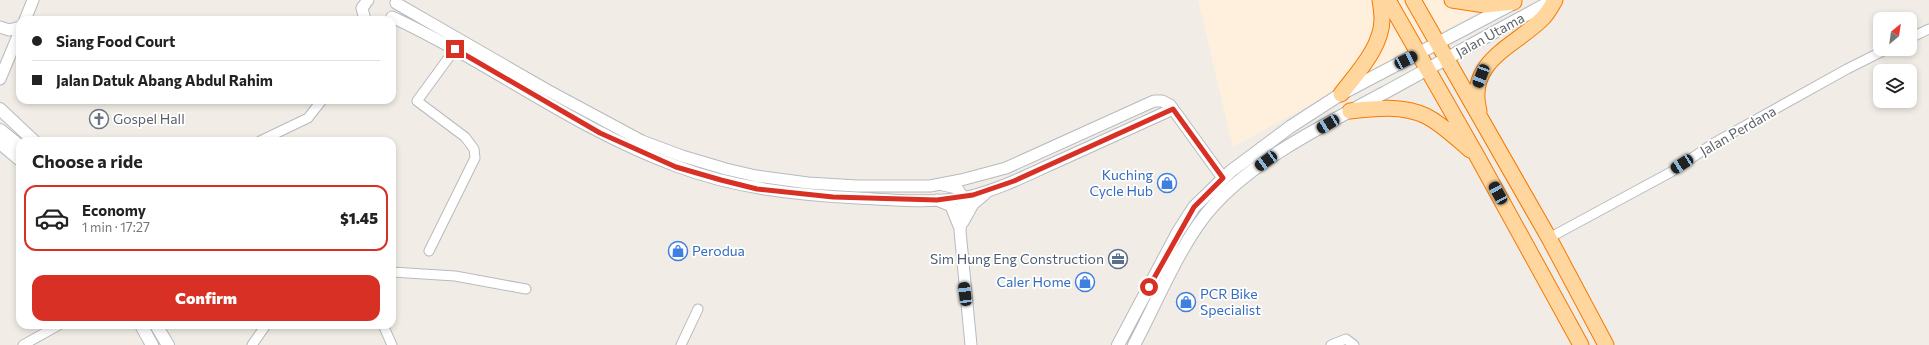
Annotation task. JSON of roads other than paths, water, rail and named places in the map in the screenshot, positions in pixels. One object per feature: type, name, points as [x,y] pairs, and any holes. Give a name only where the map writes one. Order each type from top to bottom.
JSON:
[{"type":"highway","points":[[1341,94],[1370,54],[1379,37],[1382,20],[1380,0]]},
{"type":"highway","points":[[1388,0],[1420,54],[1581,345]]},
{"type":"highway","points":[[1412,0],[1549,238],[1606,345]]},
{"type":"highway","points":[[1452,0],[1485,5],[1516,1]]},
{"type":"highway","points":[[1482,122],[1477,95],[1478,86],[1484,70],[1496,55],[1541,20],[1554,0]]},
{"type":"highway","points":[[1350,111],[1379,108],[1402,109],[1426,116],[1477,156]]},
{"type":"main road","name":"Jalan Utama","points":[[1134,345],[1188,241],[1212,206],[1236,183],[1266,161],[1350,111],[1554,0]]},
{"type":"main road","name":"Jalan Utama","points":[[1118,345],[1178,232],[1194,207],[1223,178],[1290,127],[1341,94],[1420,54],[1516,1]]},
{"type":"main road","points":[[0,109],[30,137]]},
{"type":"main road","points":[[0,130],[16,143]]},
{"type":"main road","points":[[0,143],[16,157]]},
{"type":"main road","points":[[143,329],[152,345]]},
{"type":"main road","points":[[158,329],[168,345]]},
{"type":"street","points":[[27,16],[33,0]]},
{"type":"street","points":[[392,16],[395,12],[396,2],[590,114],[642,141],[726,170],[756,176],[808,183],[857,186],[937,184],[986,174],[1006,168],[1154,101],[1162,101],[1173,109],[1223,178]]},
{"type":"street","points":[[396,20],[455,49],[600,133],[643,153],[707,176],[757,189],[809,195],[937,200],[963,197],[991,190],[1173,109]]},
{"type":"street","points":[[0,27],[9,30],[16,28]]},
{"type":"street","points":[[1917,35],[1929,29]]},
{"type":"street","points":[[0,79],[16,41]]},
{"type":"street","points":[[429,251],[475,158],[474,148],[465,137],[417,102],[455,49]]},
{"type":"street","name":"Jalan Perdana","points":[[1549,238],[1671,172],[1714,143],[1847,68],[1873,56]]},
{"type":"street","points":[[268,137],[308,118],[319,104]]},
{"type":"street","points":[[937,184],[957,188],[963,197],[960,230],[971,345]]},
{"type":"street","points":[[960,230],[973,204],[991,190]]},
{"type":"street","points":[[937,200],[951,206],[960,230]]},
{"type":"street","points":[[396,272],[455,276],[526,289]]},
{"type":"street","points":[[681,345],[698,309]]},
{"type":"street","points":[[23,345],[52,329]]},
{"type":"street","points":[[252,345],[263,329]]},
{"type":"street","points":[[385,329],[392,345]]},
{"type":"street","points":[[1331,345],[1346,339],[1354,345]]},
{"type":"place","name":"Gospel Hall","points":[[99,119]]},
{"type":"place","name":"Kuching Cycle Hub","points":[[1167,183]]},
{"type":"place","name":"Perodua","points":[[678,251]]},
{"type":"place","name":"Sim Hung Eng Construction","points":[[1118,259]]},
{"type":"place","name":"Caler Home","points":[[1085,282]]},
{"type":"place","name":"PCR Bike Specialist","points":[[1186,302]]}]
